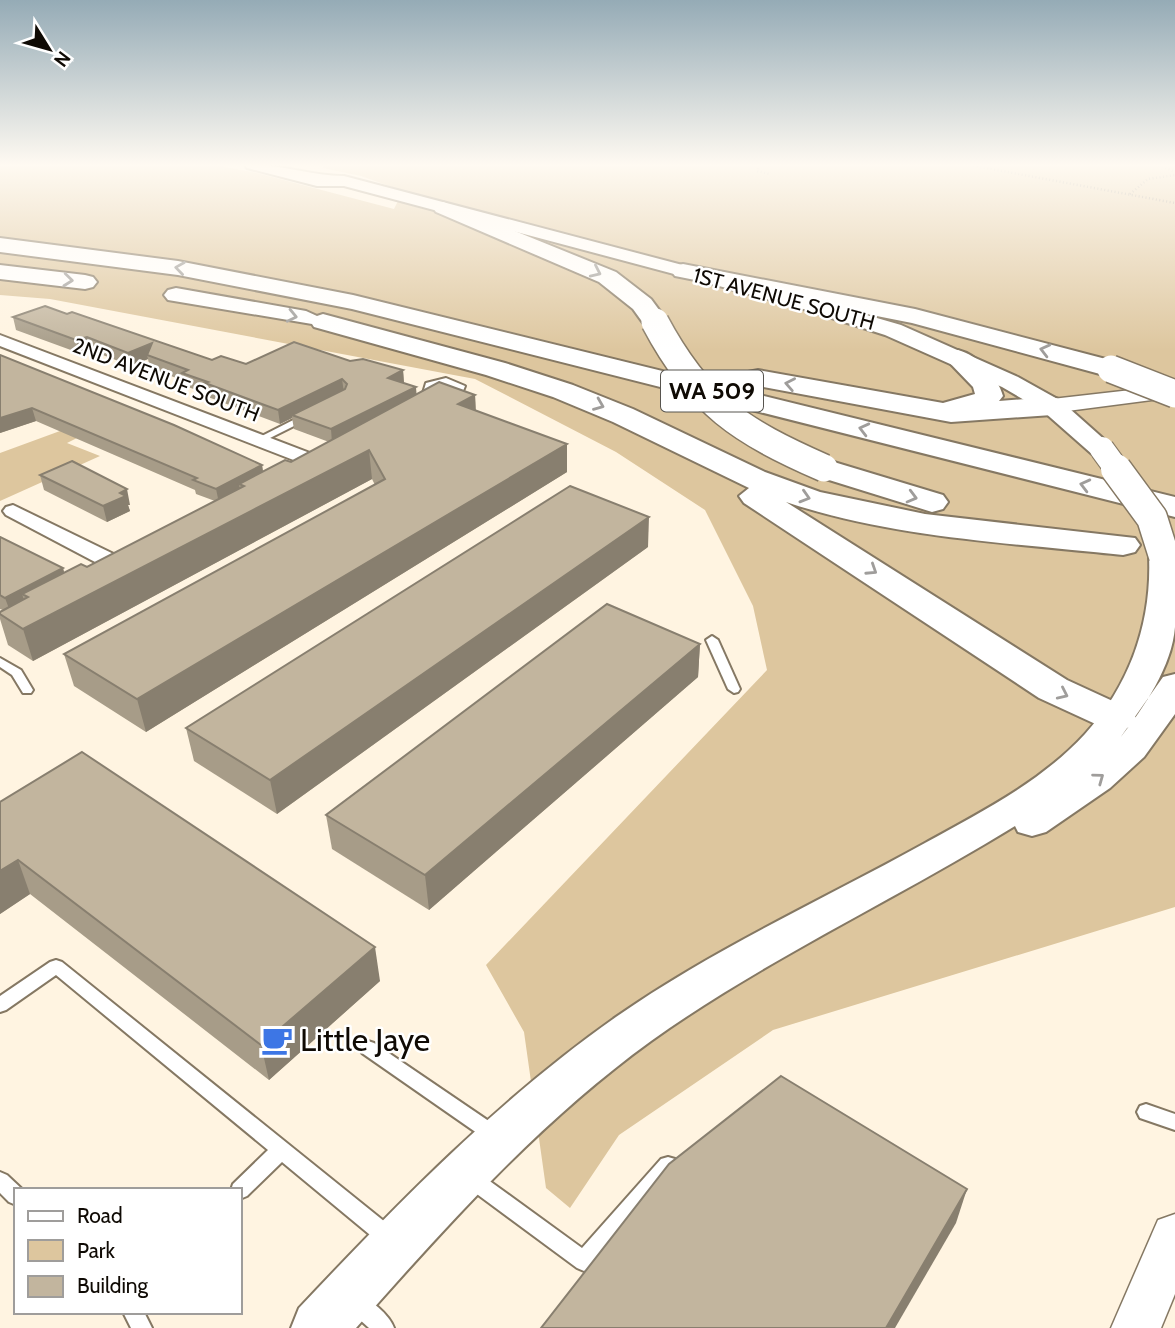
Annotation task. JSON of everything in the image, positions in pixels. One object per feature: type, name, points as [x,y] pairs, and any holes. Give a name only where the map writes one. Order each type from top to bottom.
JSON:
[{"type":"highway","points":[[484,227],[601,274],[637,297],[655,322],[681,372],[698,393],[725,417],[787,453],[919,499],[1123,545],[1171,564]]},
{"type":"highway","name":"WA 509","points":[[0,245],[248,279],[458,326],[1175,507]]},
{"type":"highway","points":[[683,271],[915,316],[1111,369],[1175,392]]},
{"type":"highway","points":[[0,272],[112,285]]},
{"type":"highway","points":[[248,279],[391,299],[678,362],[930,411],[970,413],[1052,406]]},
{"type":"highway","name":"WA 509","points":[[158,292],[323,322],[577,376],[1175,528]]},
{"type":"highway","points":[[323,322],[538,383],[594,403],[773,486],[838,506],[922,522],[1123,545]]},
{"type":"highway","points":[[930,411],[974,406],[989,396],[986,384],[958,358]]},
{"type":"highway","points":[[653,431],[1053,690],[1116,718]]},
{"type":"main road","name":"1ST AVENUE SOUTH","points":[[515,227],[852,316],[928,343],[1010,382],[1052,406],[1102,449],[1152,518],[1171,564]]},
{"type":"main road","points":[[350,1317],[396,1243],[463,1173],[579,1070],[635,1028],[734,966],[971,836],[1043,790],[1080,760],[1140,685],[1158,647],[1171,564]]},
{"type":"main road","points":[[801,930],[868,917],[982,853],[1103,777],[1134,749],[1175,684]]},
{"type":"street","name":"2ND AVENUE SOUTH","points":[[0,340],[316,462]]},
{"type":"street","points":[[1052,406],[1175,392]]},
{"type":"street","points":[[410,415],[445,397]]},
{"type":"street","points":[[288,478],[339,451]]},
{"type":"street","points":[[13,511],[122,567]]},
{"type":"street","points":[[97,581],[146,555]]},
{"type":"street","points":[[1136,1328],[1175,1236]]},
{"type":"lane","points":[[258,440],[318,410]]},
{"type":"lane","points":[[712,640],[734,689]]},
{"type":"lane","points":[[0,662],[17,673],[27,690]]},
{"type":"lane","points":[[0,1005],[56,966],[396,1243]]},
{"type":"lane","points":[[368,1048],[499,1139]]},
{"type":"lane","points":[[1146,1112],[1175,1122]]},
{"type":"lane","points":[[242,1188],[281,1150]]},
{"type":"lane","points":[[463,1173],[584,1261],[668,1165]]},
{"type":"lane","points":[[0,1181],[14,1194]]},
{"type":"green space","points":[[0,227],[1175,227],[1175,907],[773,1030],[619,1135],[570,1208],[546,1188],[524,1032],[486,965],[767,670],[753,606],[705,510],[616,452],[475,379],[50,299],[0,295]]},
{"type":"green space","points":[[60,431],[89,432],[67,443],[100,456],[0,501],[0,453]]},
{"type":"building","points":[[45,306],[67,314],[72,312],[212,360],[221,356],[246,364],[294,342],[350,361],[363,359],[403,370],[388,378],[416,387],[331,429],[292,415],[345,389],[347,384],[342,379],[278,410],[205,383],[208,382],[182,373],[188,370],[147,355],[152,343],[128,353],[87,337],[76,340],[13,317]]},
{"type":"building","points":[[0,355],[174,425],[262,465],[216,489],[193,480],[197,478],[32,408],[0,418]]},
{"type":"building","points":[[439,382],[475,395],[458,404],[567,444],[137,699],[64,654],[385,479],[369,450],[23,629],[0,614],[28,597],[22,594],[81,564],[87,567],[244,486],[239,484],[285,460],[291,462]]},
{"type":"building","points":[[72,461],[127,489],[120,493],[126,496],[103,506],[40,475]]},
{"type":"building","points":[[570,486],[649,517],[270,780],[186,728]]},
{"type":"building","points":[[0,537],[63,568],[5,598],[0,595]]},
{"type":"building","points":[[607,604],[700,644],[425,875],[326,815]]},
{"type":"building","points":[[82,752],[375,947],[261,1045],[18,860],[0,871],[0,802]]},
{"type":"building","points":[[781,1076],[967,1189],[886,1328],[541,1328],[669,1164]]},
{"type":"place","name":"Little Jaye","points":[[277,1040]]}]
